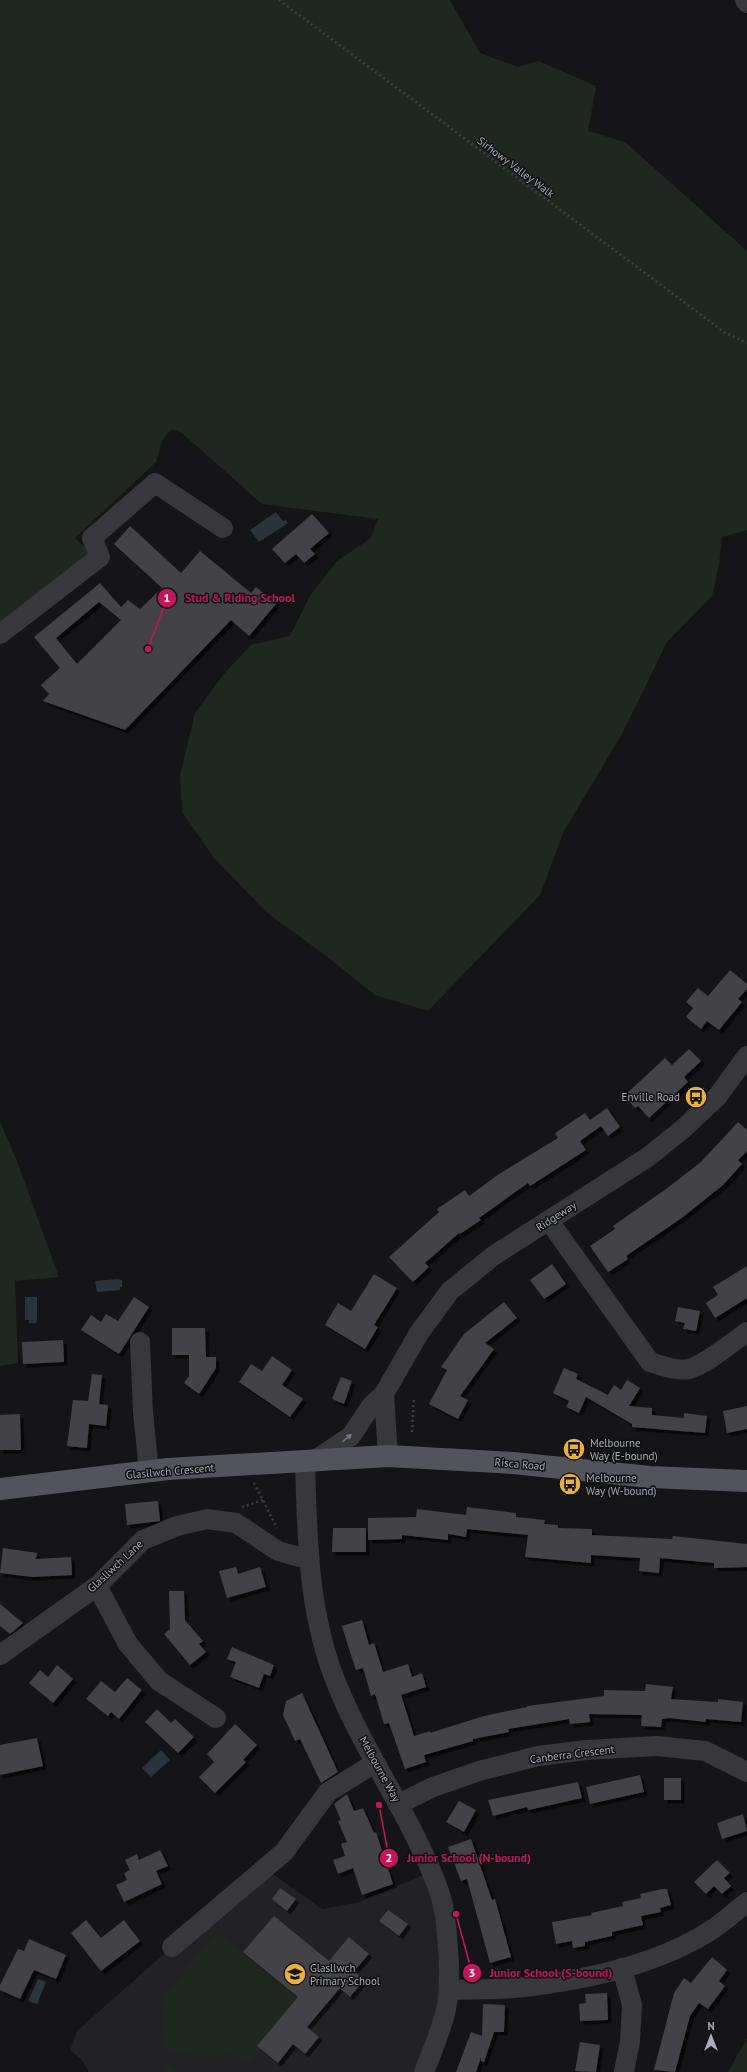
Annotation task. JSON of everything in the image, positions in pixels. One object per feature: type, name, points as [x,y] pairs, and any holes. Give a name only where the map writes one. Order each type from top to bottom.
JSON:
[{"type":"main road","name":"Risca Road","points":[[340,1458],[388,1456],[513,1463],[650,1477],[747,1482]]},
{"type":"main road","name":"Glasllwch Crescent","points":[[0,1489],[149,1472],[340,1458]]},
{"type":"street","points":[[0,634],[100,557],[92,538],[155,482],[223,528]]},
{"type":"street","name":"Ridgeway","points":[[310,1461],[351,1436],[370,1406],[384,1394],[419,1333],[450,1291],[493,1256],[648,1157],[684,1128],[717,1097],[747,1056]]},
{"type":"street","points":[[549,1220],[650,1362],[668,1368],[690,1368],[710,1358],[747,1332]]},
{"type":"street","points":[[140,1342],[143,1412],[149,1472]]},
{"type":"street","points":[[384,1394],[388,1456]]},
{"type":"street","name":"Melbourne Way","points":[[310,1461],[300,1554],[326,1653],[338,1687],[374,1762],[399,1804],[432,1871],[443,1905],[448,1944],[449,1990],[444,2017],[424,2072]]},
{"type":"street","name":"Glasllwch Lane","points":[[0,1654],[97,1586],[143,1540],[177,1526],[207,1519],[236,1523],[278,1551],[300,1554]]},
{"type":"street","points":[[97,1586],[128,1644],[159,1681],[216,1718]]},
{"type":"street","name":"Canberra Crescent","points":[[399,1804],[433,1786],[479,1770],[538,1756],[586,1750],[657,1746],[705,1751],[747,1772]]},
{"type":"street","points":[[172,1947],[284,1852],[328,1792],[374,1762]]},
{"type":"street","points":[[449,1990],[524,1987],[580,1978],[622,1968],[669,1952],[715,1927],[747,1902]]},
{"type":"street","points":[[622,1968],[632,2004],[630,2041],[624,2072]]},
{"type":"path","name":"Sirhowy Valley Walk","points":[[279,0],[724,332],[747,343]]},
{"type":"path","points":[[412,1432],[414,1399]]},
{"type":"path","points":[[244,1465],[300,1554]]},
{"type":"shaded area","points":[[0,0],[450,0],[480,53],[518,67],[538,61],[596,86],[588,131],[625,142],[747,251],[747,530],[722,537],[719,565],[712,596],[667,642],[622,734],[564,831],[540,895],[428,1011],[375,995],[325,955],[266,912],[214,858],[182,812],[180,775],[195,713],[223,675],[251,645],[290,636],[311,594],[337,561],[371,538],[378,519],[262,504],[182,433],[171,429],[162,441],[156,462],[75,538],[91,553],[0,629]]},
{"type":"shaded area","points":[[276,512],[283,521],[286,520],[288,523],[259,542],[250,530]]},
{"type":"shaded area","points":[[0,1122],[17,1161],[59,1277],[15,1281],[18,1363],[0,1366]]},
{"type":"shaded area","points":[[122,1280],[122,1287],[120,1287],[120,1290],[97,1292],[95,1281]]},
{"type":"shaded area","points":[[25,1297],[37,1297],[36,1323],[29,1323],[29,1320],[25,1320]]},
{"type":"shaded area","points":[[161,1750],[170,1760],[151,1777],[142,1768]]},
{"type":"shaded area","name":"Glasllwch Primary School","points":[[266,1869],[322,1909],[360,1902],[432,1871],[448,1944],[424,2072],[89,2072],[82,2060],[70,2050],[77,2031],[158,1959]]},
{"type":"shaded area","points":[[216,1932],[298,1997],[257,2046],[260,2049],[245,2064],[233,2053],[206,2057],[190,2056],[164,2048],[162,2027],[163,1997]]},
{"type":"shaded area","points":[[38,1979],[46,1982],[37,2004],[28,2001]]},
{"type":"shaded area","points":[[747,2038],[747,2072],[728,2072]]},
{"type":"shaded area","points":[[168,2064],[179,2072],[163,2072]]},
{"type":"building","points":[[312,514],[329,533],[310,549],[315,554],[304,563],[296,554],[285,563],[272,549]]},
{"type":"building","points":[[130,526],[181,573],[200,551],[251,593],[256,587],[276,604],[249,636],[231,620],[125,730],[43,701],[49,694],[41,685],[60,668],[34,637],[100,583],[121,607],[128,600],[140,609],[162,588],[114,544]],"holes":[[[99,602],[121,620],[77,664],[56,638]]]},
{"type":"building","points":[[730,970],[747,984],[747,989],[738,999],[742,1002],[719,1030],[707,1021],[701,1029],[686,1017],[693,1008],[686,1002],[698,988],[708,996]]},
{"type":"building","points":[[689,1049],[701,1061],[684,1077],[688,1082],[649,1118],[638,1106],[635,1108],[624,1096],[665,1058],[672,1065]]},
{"type":"building","points":[[607,1108],[620,1127],[608,1136],[601,1126],[580,1141],[586,1150],[530,1186],[528,1183],[479,1218],[481,1220],[460,1234],[459,1233],[425,1263],[429,1267],[413,1282],[389,1257],[439,1212],[437,1209],[465,1190],[469,1196],[499,1174],[558,1138],[555,1133],[585,1113],[590,1120]]},
{"type":"building","points":[[738,1122],[747,1130],[747,1151],[738,1160],[742,1164],[723,1185],[683,1217],[626,1256],[628,1259],[608,1272],[590,1246],[615,1229],[613,1226],[666,1189],[701,1162]]},
{"type":"building","points":[[552,1264],[566,1284],[544,1299],[530,1280]]},
{"type":"building","points":[[747,1266],[747,1298],[715,1318],[706,1303],[718,1295],[713,1287]]},
{"type":"building","points":[[374,1274],[397,1288],[374,1325],[378,1327],[365,1349],[325,1325],[338,1303],[351,1311]]},
{"type":"building","points":[[134,1297],[149,1307],[119,1354],[81,1330],[91,1315],[101,1322],[106,1314],[118,1321]]},
{"type":"building","points":[[504,1302],[517,1318],[485,1343],[494,1349],[460,1396],[468,1400],[458,1419],[429,1404],[447,1370],[441,1367],[464,1334]]},
{"type":"building","points":[[678,1307],[700,1311],[696,1331],[683,1329],[685,1323],[675,1321]]},
{"type":"building","points":[[172,1328],[205,1328],[206,1357],[216,1357],[216,1368],[199,1394],[184,1383],[189,1376],[189,1355],[172,1355]]},
{"type":"building","points":[[63,1340],[64,1362],[23,1364],[22,1342]]},
{"type":"building","points":[[272,1356],[292,1370],[282,1385],[303,1399],[290,1417],[239,1382],[251,1364],[262,1371]]},
{"type":"building","points":[[564,1368],[578,1374],[576,1379],[608,1395],[614,1385],[621,1390],[627,1380],[640,1388],[629,1406],[652,1408],[652,1415],[684,1418],[684,1413],[707,1416],[705,1433],[632,1427],[632,1424],[586,1397],[579,1413],[566,1407],[569,1401],[553,1393]]},
{"type":"building","points":[[92,1374],[102,1375],[99,1404],[108,1405],[106,1426],[89,1424],[87,1448],[67,1446],[73,1400],[88,1401]]},
{"type":"building","points":[[341,1377],[352,1381],[344,1404],[332,1399]]},
{"type":"building","points":[[747,1406],[747,1429],[727,1433],[723,1411]]},
{"type":"building","points":[[20,1414],[21,1450],[0,1450],[0,1415]]},
{"type":"building","points":[[158,1501],[160,1521],[127,1525],[125,1504]]},
{"type":"building","points":[[467,1507],[516,1513],[516,1517],[545,1520],[544,1524],[558,1525],[558,1528],[592,1529],[592,1535],[672,1539],[673,1536],[747,1544],[747,1567],[714,1568],[714,1563],[660,1558],[659,1573],[639,1571],[640,1558],[591,1555],[591,1563],[525,1557],[528,1535],[467,1529],[466,1537],[448,1534],[448,1540],[402,1535],[402,1539],[368,1540],[368,1518],[416,1517],[417,1509],[466,1515]]},
{"type":"building","points":[[333,1528],[366,1528],[366,1552],[332,1552]]},
{"type":"building","points":[[3,1548],[37,1553],[36,1559],[71,1557],[72,1575],[32,1577],[0,1573]]},
{"type":"building","points":[[236,1567],[238,1574],[260,1567],[266,1587],[227,1598],[219,1571]]},
{"type":"building","points":[[169,1591],[184,1591],[185,1620],[203,1641],[199,1644],[206,1652],[190,1665],[164,1634],[170,1629]]},
{"type":"building","points":[[0,1604],[23,1623],[10,1634],[0,1626]]},
{"type":"building","points":[[362,1620],[369,1645],[374,1643],[383,1672],[408,1664],[412,1677],[422,1673],[426,1687],[401,1695],[414,1736],[430,1731],[430,1733],[484,1716],[527,1706],[604,1696],[604,1690],[645,1691],[646,1684],[673,1687],[671,1699],[718,1702],[718,1699],[743,1702],[741,1722],[706,1719],[706,1722],[669,1718],[662,1719],[661,1727],[641,1726],[642,1715],[589,1714],[590,1722],[570,1724],[569,1719],[508,1729],[509,1732],[473,1739],[473,1741],[424,1755],[426,1762],[405,1769],[389,1723],[384,1724],[375,1694],[371,1696],[363,1668],[356,1670],[342,1626]]},
{"type":"building","points":[[232,1647],[274,1665],[270,1676],[264,1674],[259,1688],[230,1677],[236,1662],[227,1659]]},
{"type":"building","points":[[57,1665],[73,1679],[53,1703],[29,1683],[40,1670],[48,1677]]},
{"type":"building","points":[[127,1678],[142,1690],[119,1719],[111,1712],[108,1716],[86,1699],[101,1681],[115,1692]]},
{"type":"building","points":[[302,1693],[338,1772],[321,1783],[300,1739],[295,1741],[283,1715],[286,1701]]},
{"type":"building","points":[[157,1709],[171,1723],[175,1719],[194,1737],[178,1753],[145,1722]]},
{"type":"building","points":[[235,1724],[257,1745],[243,1760],[246,1762],[215,1793],[199,1777],[214,1762],[207,1754]]},
{"type":"building","points":[[37,1738],[43,1766],[0,1775],[0,1745]]},
{"type":"building","points":[[640,1775],[644,1792],[590,1804],[586,1787]]},
{"type":"building","points":[[664,1778],[681,1778],[681,1800],[664,1800]]},
{"type":"building","points":[[578,1782],[582,1798],[528,1810],[527,1807],[493,1816],[488,1800]]},
{"type":"building","points":[[347,1794],[354,1811],[363,1808],[374,1833],[376,1832],[393,1884],[362,1895],[353,1868],[338,1874],[333,1860],[345,1856],[341,1844],[347,1842],[338,1821],[341,1820],[334,1804]]},
{"type":"building","points":[[459,1801],[476,1810],[464,1832],[446,1822]]},
{"type":"building","points":[[743,1814],[747,1831],[722,1839],[717,1823]]},
{"type":"building","points":[[471,1839],[492,1900],[495,1899],[511,1957],[490,1963],[467,1879],[461,1881],[448,1847]]},
{"type":"building","points":[[160,1850],[168,1866],[156,1871],[162,1884],[124,1902],[116,1885],[127,1880],[124,1873],[130,1870],[125,1860],[137,1854],[139,1860]]},
{"type":"building","points":[[717,1860],[730,1873],[724,1878],[731,1886],[722,1894],[714,1886],[706,1894],[694,1882]]},
{"type":"building","points":[[280,1888],[296,1899],[287,1911],[272,1899]]},
{"type":"building","points":[[667,1889],[671,1905],[660,1908],[661,1912],[641,1916],[643,1925],[612,1932],[612,1936],[585,1942],[585,1946],[573,1948],[572,1941],[556,1944],[552,1922],[592,1915],[591,1913],[623,1906],[622,1902],[641,1898],[640,1894]]},
{"type":"building","points":[[388,1910],[408,1924],[399,1936],[379,1921]]},
{"type":"building","points":[[274,1916],[329,1961],[349,1937],[369,1954],[354,1971],[364,1980],[350,1997],[340,1988],[307,2027],[319,2037],[305,2054],[293,2044],[278,2063],[257,2046],[298,1997],[243,1952]]},
{"type":"building","points":[[86,1920],[101,1938],[124,1920],[140,1941],[101,1971],[71,1933]]},
{"type":"building","points":[[29,1939],[66,1955],[56,1979],[34,1970],[20,1999],[0,1990],[0,1985],[18,1949],[24,1951]]},
{"type":"building","points":[[712,1957],[727,1970],[719,1981],[725,1986],[708,2009],[699,2003],[690,2016],[675,2072],[654,2070],[674,1993],[684,1978],[691,1983]]},
{"type":"building","points":[[607,1993],[608,2020],[580,2021],[579,2004],[586,2003],[585,1994]]},
{"type":"building","points":[[483,2004],[505,2005],[504,2032],[494,2032],[484,2062],[481,2061],[481,2057],[476,2072],[456,2072],[471,2032],[482,2036]]},
{"type":"building","points":[[580,2042],[600,2045],[596,2072],[575,2071]]},
{"type":"place","name":"Stud & Riding School","points":[[148,649]]},
{"type":"place","name":"Enville Road","points":[[696,1097]]},
{"type":"place","name":"Melbourne Way (E-bound)","points":[[574,1449]]},
{"type":"place","name":"Melbourne Way (W-bound)","points":[[570,1484]]},
{"type":"place","name":"Junior School (N-bound)","points":[[379,1805]]},
{"type":"place","name":"Junior School (S-bound)","points":[[456,1914]]},
{"type":"place","name":"Glasllwch Primary School","points":[[295,1974]]}]
